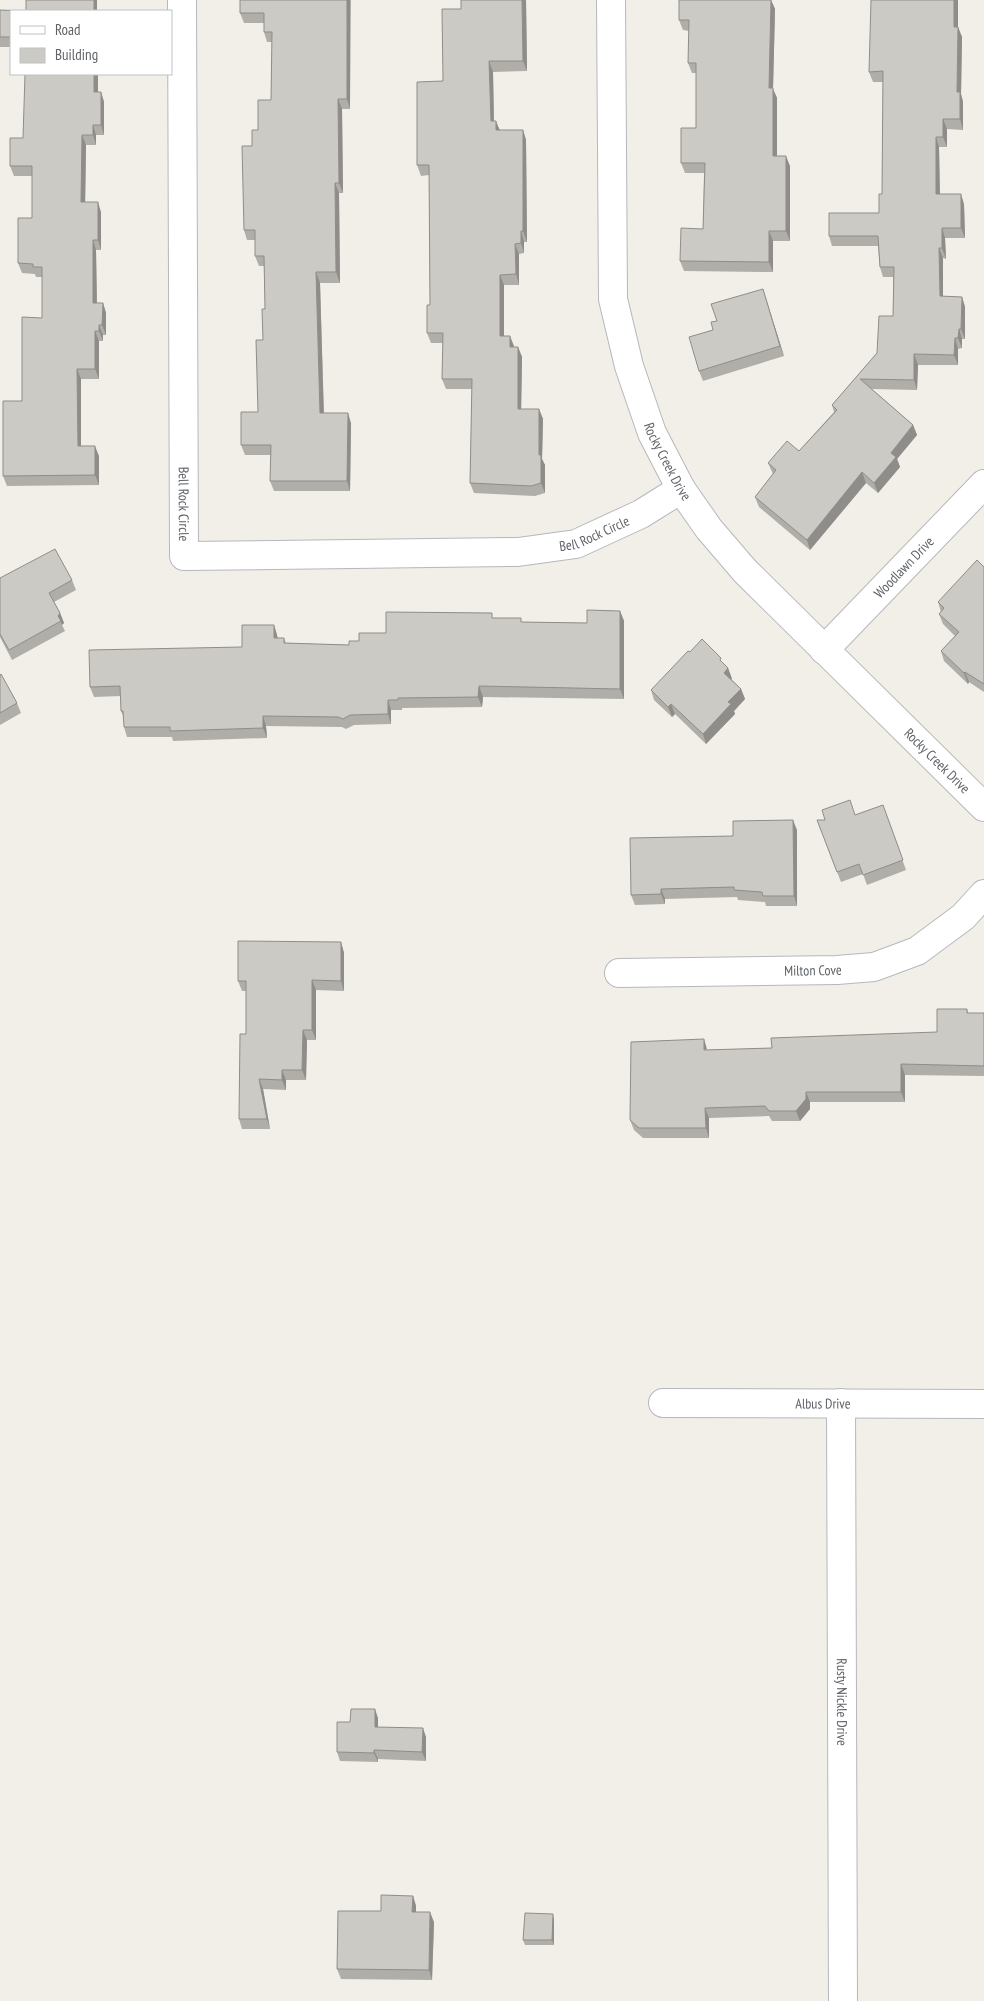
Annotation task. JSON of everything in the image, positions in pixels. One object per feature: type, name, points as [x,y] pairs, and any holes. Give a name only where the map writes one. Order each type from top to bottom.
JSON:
[{"type":"street","name":"Bell Rock Circle","points":[[182,0],[184,556],[518,552],[576,544],[641,514],[681,489]]},
{"type":"street","name":"Rocky Creek Drive","points":[[610,0],[613,299],[629,366],[652,432],[681,489],[709,529],[745,571],[984,807]]},
{"type":"street","name":"Woodlawn Drive","points":[[824,650],[984,484]]},
{"type":"street","name":"Milton Cove","points":[[619,973],[837,970],[874,966],[917,951],[963,917],[984,894]]},
{"type":"street","name":"Albus Drive","points":[[663,1403],[984,1404]]},
{"type":"street","name":"Rusty Nickle Drive","points":[[842,1403],[843,2001]]},
{"type":"building","points":[[26,0],[94,0],[94,10],[26,10]]},
{"type":"building","points":[[240,0],[347,0],[347,99],[338,99],[339,183],[335,183],[336,272],[316,272],[320,413],[348,413],[347,481],[270,481],[271,445],[241,445],[241,412],[258,412],[256,340],[263,340],[262,309],[265,309],[264,256],[255,256],[255,230],[244,230],[242,146],[252,146],[252,130],[258,130],[258,100],[271,100],[272,32],[264,32],[264,13],[240,13]]},
{"type":"building","points":[[461,0],[522,0],[523,61],[489,61],[491,121],[496,121],[496,130],[523,130],[523,231],[521,231],[521,243],[515,244],[516,274],[500,275],[500,336],[510,336],[510,347],[518,347],[518,409],[539,409],[541,483],[531,486],[470,483],[472,379],[442,379],[443,333],[427,333],[427,305],[430,305],[429,165],[417,165],[417,82],[443,81],[442,9],[461,9]]},
{"type":"building","points":[[679,0],[771,0],[769,88],[773,88],[773,156],[786,156],[786,231],[769,231],[769,262],[680,261],[681,228],[703,229],[705,163],[681,163],[681,128],[696,128],[696,63],[688,63],[689,20],[679,20]]},
{"type":"building","points":[[871,0],[954,0],[954,27],[958,27],[957,92],[960,92],[960,119],[943,119],[943,137],[936,137],[936,194],[961,194],[961,228],[942,228],[942,248],[939,248],[940,296],[962,297],[961,329],[959,329],[958,338],[955,338],[954,355],[914,354],[914,380],[860,379],[913,425],[891,453],[896,457],[874,483],[862,472],[807,540],[755,497],[776,470],[768,463],[787,441],[799,451],[837,410],[832,405],[877,353],[879,316],[893,316],[894,267],[880,267],[878,236],[829,236],[829,213],[879,213],[879,194],[882,194],[883,71],[869,72]]},
{"type":"building","points":[[0,10],[10,10],[10,37],[0,37]]},
{"type":"building","points":[[25,75],[94,75],[94,92],[101,92],[101,125],[93,125],[93,135],[82,135],[81,202],[98,202],[98,240],[93,240],[93,303],[103,303],[102,325],[99,325],[99,331],[95,331],[95,369],[77,369],[78,446],[95,446],[95,475],[3,476],[3,401],[22,401],[22,317],[42,318],[42,267],[18,263],[18,218],[32,218],[32,166],[10,166],[10,138],[23,138]]},
{"type":"building","points":[[763,289],[780,346],[699,371],[689,337],[713,330],[711,322],[717,321],[711,304]]},
{"type":"building","points":[[55,549],[72,580],[49,593],[60,613],[58,616],[61,621],[9,650],[0,634],[0,578]]},
{"type":"building","points":[[977,560],[984,567],[984,684],[964,673],[941,651],[959,632],[939,614],[944,608],[938,602]]},
{"type":"building","points":[[587,610],[620,611],[620,689],[479,686],[478,697],[398,698],[398,700],[388,700],[388,714],[350,715],[343,719],[338,717],[263,716],[263,728],[170,731],[170,727],[124,727],[120,686],[90,687],[89,650],[242,647],[242,625],[274,625],[274,638],[284,638],[284,643],[349,645],[349,641],[359,641],[359,633],[386,633],[386,612],[492,613],[492,618],[521,618],[521,622],[587,623]]},
{"type":"building","points":[[702,639],[728,668],[724,673],[741,689],[728,702],[731,704],[703,734],[671,704],[668,707],[651,690]]},
{"type":"building","points":[[0,675],[17,703],[0,713]]},
{"type":"building","points":[[850,800],[855,815],[883,805],[903,860],[863,875],[859,864],[837,872],[817,820],[825,820],[822,810]]},
{"type":"building","points":[[793,820],[794,896],[763,896],[762,892],[734,890],[734,887],[661,889],[661,894],[631,895],[630,838],[733,836],[733,821]]},
{"type":"building","points":[[238,941],[341,942],[341,981],[312,980],[312,1030],[303,1030],[302,1070],[282,1070],[282,1080],[259,1079],[267,1119],[239,1119],[240,1034],[246,1034],[246,981],[238,981]]},
{"type":"building","points":[[937,1009],[967,1009],[967,1013],[984,1013],[984,1066],[901,1064],[901,1092],[806,1092],[806,1099],[796,1111],[769,1111],[765,1106],[705,1108],[706,1128],[639,1128],[630,1120],[631,1042],[704,1039],[704,1050],[772,1048],[771,1038],[937,1032]]},
{"type":"building","points":[[351,1709],[375,1709],[375,1727],[423,1728],[422,1752],[374,1750],[374,1753],[337,1752],[337,1722],[350,1722]]},
{"type":"building","points":[[381,1895],[413,1896],[412,1912],[430,1912],[429,1970],[337,1969],[338,1911],[381,1911]]},
{"type":"building","points":[[525,1913],[553,1914],[552,1940],[523,1940]]}]
